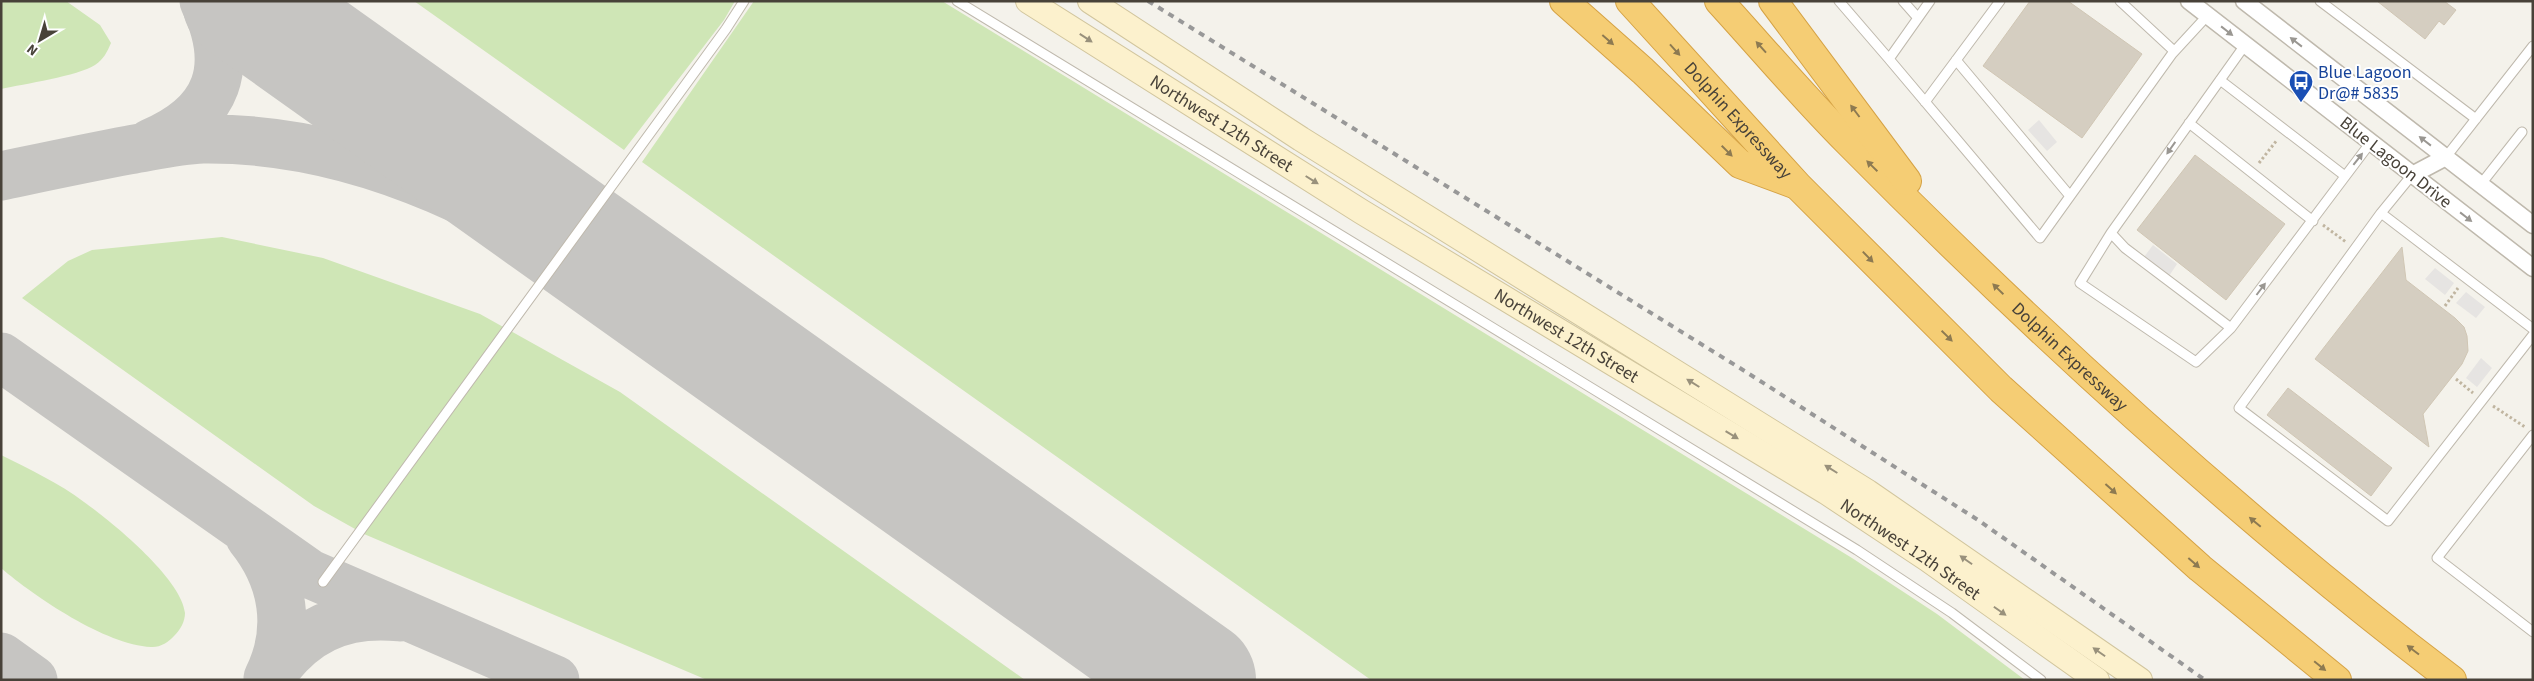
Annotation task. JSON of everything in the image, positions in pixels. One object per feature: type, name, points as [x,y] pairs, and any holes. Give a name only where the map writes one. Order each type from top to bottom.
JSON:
[{"type":"highway","points":[[1564,1],[1651,78],[1740,164],[1798,186]]},
{"type":"highway","name":"Dolphin Expressway","points":[[1630,1],[1798,186],[1936,326],[2056,440],[2200,568],[2337,680]]},
{"type":"highway","name":"Dolphin Expressway","points":[[1719,1],[1847,141],[2046,335],[2173,452],[2292,553],[2452,680]]},
{"type":"highway","points":[[1773,1],[1957,248]]},
{"type":"main road","name":"Northwest 12th Street","points":[[1090,1],[1301,139],[1868,492],[2140,680]]},
{"type":"main road","name":"Northwest 12th Street","points":[[1036,5],[1362,212],[1826,492],[1927,559],[2096,680]]},
{"type":"street","name":"Blue Lagoon Drive","points":[[2189,1],[2533,268]]},
{"type":"street","name":"Blue Lagoon Drive","points":[[2244,1],[2533,225]]},
{"type":"street","points":[[2412,175],[2446,157]]},
{"type":"lane","points":[[324,582],[726,29],[744,1]]},
{"type":"lane","points":[[957,1],[1857,550],[1952,613],[2041,680]]},
{"type":"lane","points":[[1839,1],[2040,238],[2174,51],[2207,16]]},
{"type":"lane","points":[[1904,1],[1918,18]]},
{"type":"lane","points":[[1889,59],[1930,1]]},
{"type":"lane","points":[[1925,102],[2000,1]]},
{"type":"lane","points":[[2120,1],[2174,51]]},
{"type":"lane","points":[[2320,1],[2476,119]]},
{"type":"lane","points":[[2245,45],[2110,233],[2080,283],[2196,362],[2231,328],[2371,142]]},
{"type":"lane","points":[[2446,157],[2533,46]]},
{"type":"lane","points":[[1956,60],[2070,196]]},
{"type":"lane","points":[[2220,80],[2345,176]]},
{"type":"lane","points":[[2189,123],[2314,220]]},
{"type":"lane","points":[[2481,184],[2522,132]]},
{"type":"lane","points":[[2412,175],[2381,213],[2239,408],[2388,521],[2533,335]]},
{"type":"lane","points":[[2381,213],[2533,329]]},
{"type":"lane","points":[[2110,233],[2125,248],[2231,328]]},
{"type":"lane","points":[[2533,435],[2437,558],[2533,632]]},
{"type":"path","points":[[2252,173],[2285,130]]},
{"type":"path","points":[[2314,220],[2355,249]]},
{"type":"path","points":[[2445,306],[2466,278]]},
{"type":"green space","points":[[1,1],[66,1],[100,25],[111,43],[101,60],[87,69],[64,76],[1,89]]},
{"type":"green space","points":[[414,1],[735,1],[724,20],[624,150]]},
{"type":"green space","points":[[754,1],[942,1],[1852,558],[1937,614],[2025,680],[1371,680],[642,162]]},
{"type":"green space","points":[[222,237],[323,258],[480,314],[620,392],[1025,680],[707,680],[364,534],[314,506],[22,298],[68,261],[92,250]]},
{"type":"green space","points":[[1,455],[74,495],[127,537],[159,568],[181,599],[185,613],[182,626],[172,638],[164,644],[154,647],[133,644],[113,638],[72,618],[32,592],[1,568]]},
{"type":"shaded area","points":[[2039,120],[2057,142],[2047,151],[2028,130]]},
{"type":"shaded area","points":[[2153,245],[2177,264],[2169,276],[2144,257]]},
{"type":"shaded area","points":[[2435,268],[2454,283],[2445,295],[2425,279]]},
{"type":"shaded area","points":[[2466,292],[2485,307],[2476,318],[2456,303]]},
{"type":"shaded area","points":[[2481,358],[2492,368],[2477,387],[2466,378]]},
{"type":"building","points":[[2030,1],[2068,1],[2142,54],[2082,138],[1983,66]]},
{"type":"building","points":[[2377,1],[2444,1],[2456,10],[2444,25],[2439,21],[2425,39]]},
{"type":"building","points":[[2195,155],[2285,224],[2226,300],[2137,230]]},
{"type":"building","points":[[2402,247],[2406,280],[2455,318],[2464,327],[2467,336],[2468,351],[2462,364],[2423,414],[2429,447],[2315,359]]},
{"type":"building","points":[[2288,388],[2392,468],[2371,496],[2267,415]]},
{"type":"taxiway","points":[[151,143],[174,131],[192,118],[206,103],[215,86],[219,67],[218,47],[213,25],[204,1]]},
{"type":"taxiway","points":[[228,1],[359,85]]},
{"type":"taxiway","points":[[1,176],[129,150],[203,139],[265,142],[324,152],[382,168],[437,189],[544,243],[849,434]]},
{"type":"taxiway","points":[[1,357],[310,574],[555,680]]},
{"type":"taxiway","points":[[250,537],[262,553],[271,570],[281,605],[280,642],[276,660],[268,678]]},
{"type":"taxiway","points":[[268,680],[294,649],[324,628],[341,621],[359,617],[400,617]]},
{"type":"taxiway","points":[[1,657],[33,680]]},
{"type":"runway","points":[[242,1],[1196,680]]},
{"type":"railway","points":[[1148,1],[1743,370],[1978,520],[2205,680]]},
{"type":"place","name":"Blue Lagoon Dr@# 5835","points":[[2301,103]]}]
